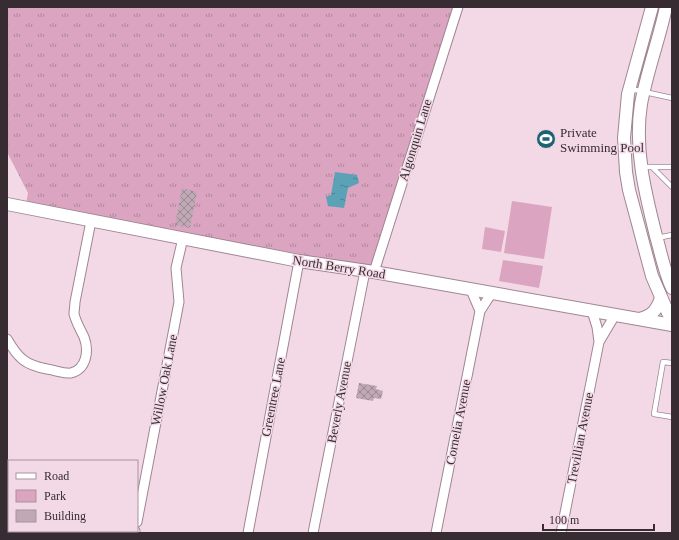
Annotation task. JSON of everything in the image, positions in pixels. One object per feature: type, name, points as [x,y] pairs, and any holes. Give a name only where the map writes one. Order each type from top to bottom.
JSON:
[{"type":"main road","points":[[652,7],[629,89],[624,138],[629,190],[642,240],[652,276],[668,313],[672,318]]},
{"type":"main road","points":[[666,7],[644,92],[639,130],[646,167],[644,190],[664,267],[672,288]]},
{"type":"main road","points":[[626,169],[646,167]]},
{"type":"main road","name":"North Berry Road","points":[[7,204],[299,261],[672,325]]},
{"type":"main road","points":[[642,240],[657,238]]},
{"type":"main road","points":[[639,319],[653,313],[658,307],[661,298]]},
{"type":"street","name":"Algonquin Lane","points":[[369,272],[458,7]]},
{"type":"street","points":[[7,339],[14,351],[23,360],[33,366],[70,373],[80,368],[85,361],[86,349],[84,338],[74,313],[74,308],[91,221]]},
{"type":"street","name":"Willow Oak Lane","points":[[138,517],[179,302],[176,268],[183,238]]},
{"type":"street","name":"Greentree Lane","points":[[248,533],[299,261]]},
{"type":"street","name":"Beverly Avenue","points":[[313,533],[369,272]]},
{"type":"street","points":[[471,290],[480,311]]},
{"type":"street","name":"Cornelia Avenue","points":[[436,533],[480,311],[492,294]]},
{"type":"street","name":"Trevillian Avenue","points":[[561,533],[599,342],[597,327],[592,311]]},
{"type":"street","name":"Trevillian Avenue","points":[[599,342],[615,315]]},
{"type":"lane","points":[[629,89],[672,98]]},
{"type":"lane","points":[[646,167],[672,167]]},
{"type":"lane","points":[[646,167],[672,187]]},
{"type":"lane","points":[[657,238],[672,234]]},
{"type":"lane","points":[[672,363],[663,362],[654,414],[672,417]]},
{"type":"green space","points":[[7,7],[455,7],[375,259],[371,265],[366,267],[235,244],[26,204],[28,193],[7,152]]},
{"type":"green space","points":[[512,201],[552,207],[544,259],[504,253]]},
{"type":"green space","points":[[485,227],[505,231],[501,252],[482,249]]},
{"type":"green space","points":[[503,260],[543,266],[539,288],[499,281]]},
{"type":"water","name":"Private Swimming Pool","points":[[545,133],[551,134],[547,145],[541,144]]},
{"type":"water","points":[[335,172],[357,175],[359,183],[348,188],[344,208],[328,206],[326,197],[331,195]]},
{"type":"building","points":[[182,188],[197,192],[190,228],[175,225]]},
{"type":"building","points":[[359,383],[377,386],[376,389],[383,391],[381,399],[374,398],[373,401],[356,398]]},
{"type":"place","name":"Private Swimming Pool","points":[[546,139]]}]
